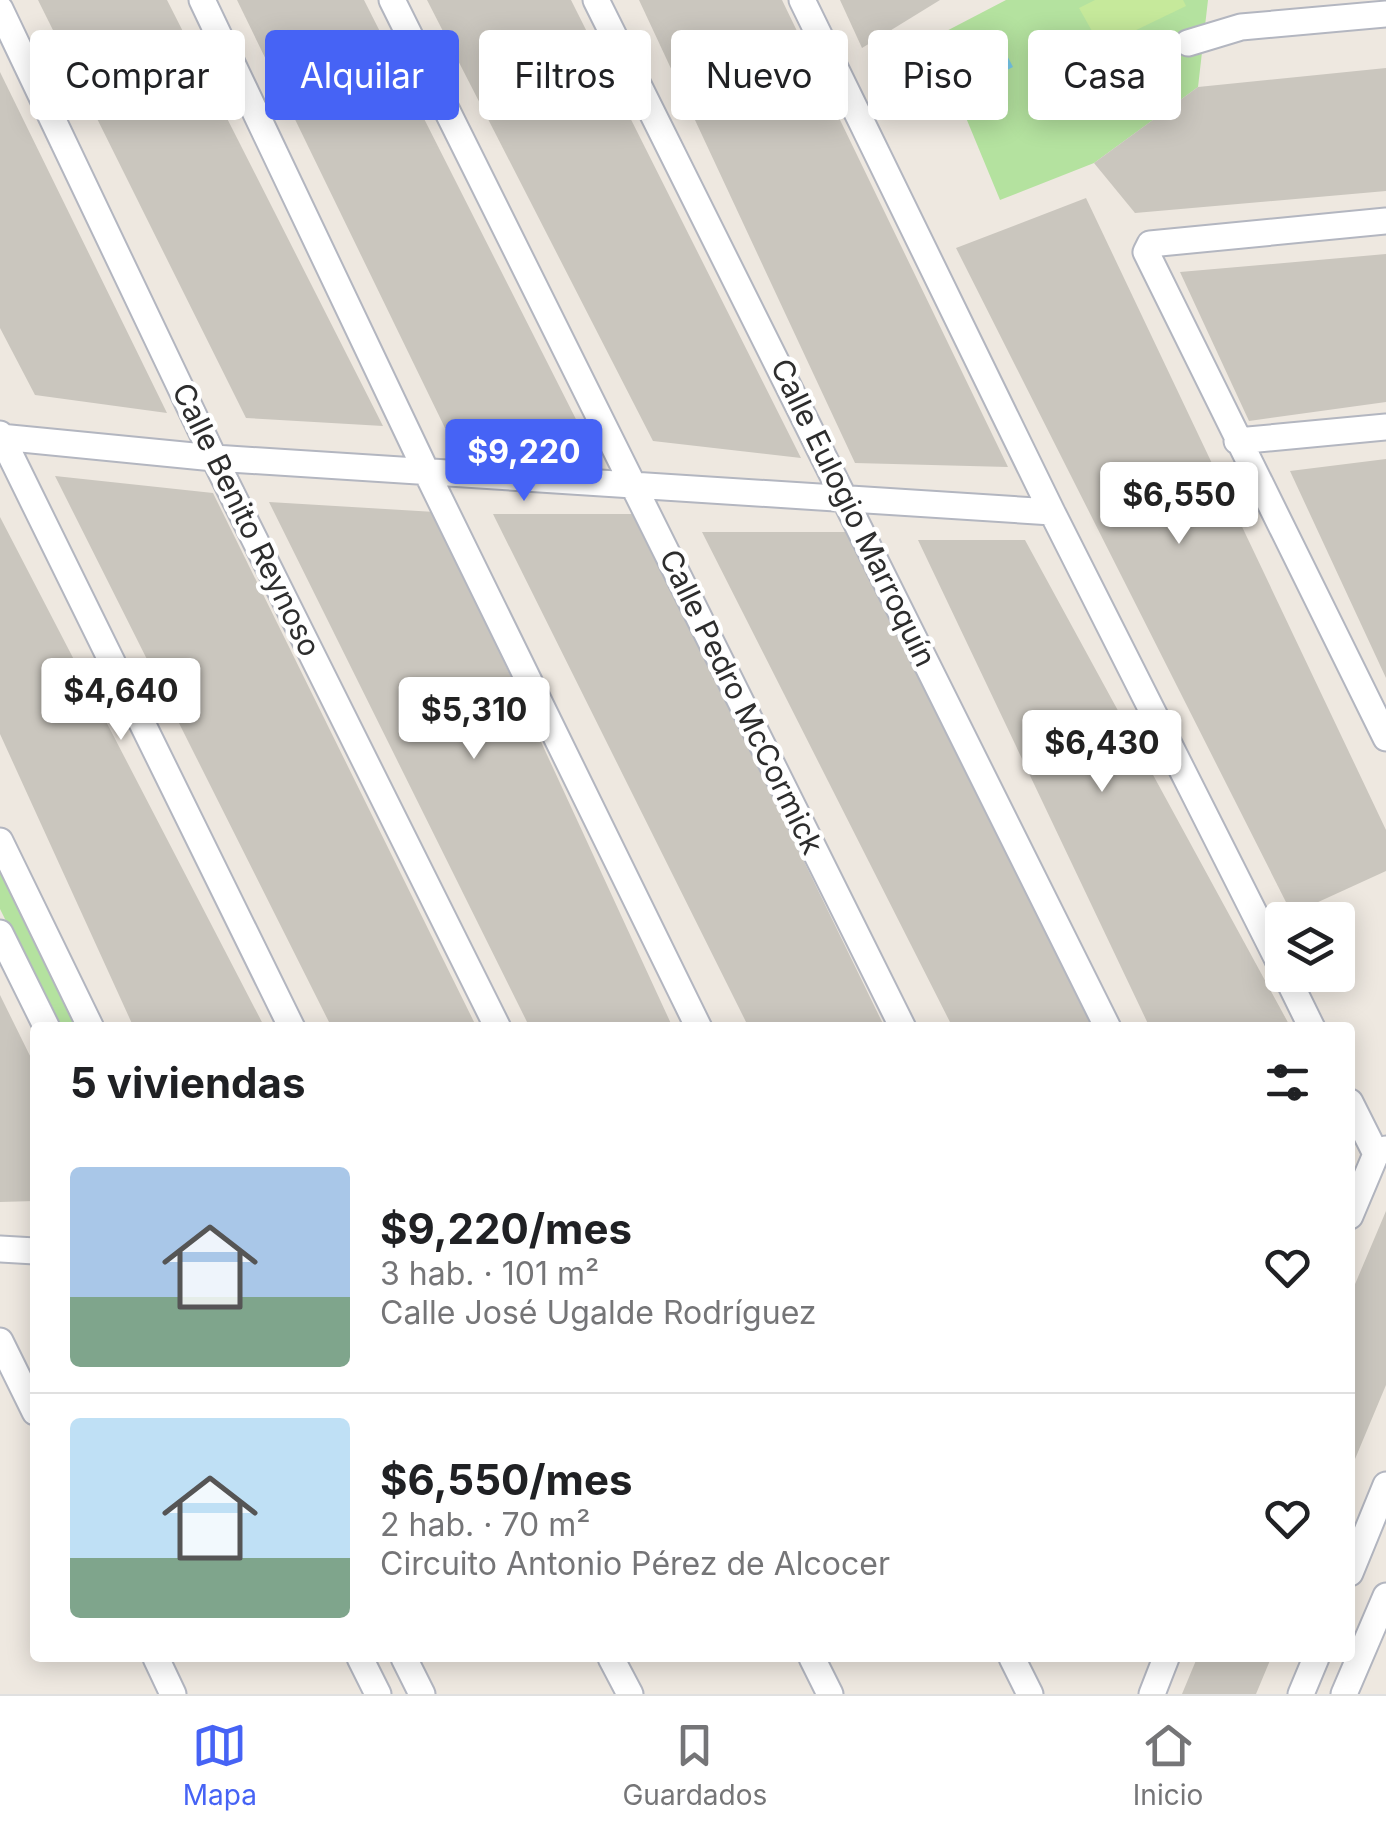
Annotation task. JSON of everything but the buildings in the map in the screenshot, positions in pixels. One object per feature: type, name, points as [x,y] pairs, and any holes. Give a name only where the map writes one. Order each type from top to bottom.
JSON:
[{"type":"street","points":[[202,0],[426,472],[697,1022]]},
{"type":"street","name":"Calle Pedro McCormick","points":[[392,0],[899,1022]]},
{"type":"street","name":"Calle Eulogio Marroquín","points":[[596,0],[1105,1022]]},
{"type":"street","points":[[802,0],[1052,512],[1265,934]]},
{"type":"street","points":[[1237,0],[1241,27]]},
{"type":"street","name":"Calle Benito Reynoso","points":[[0,9],[214,458],[495,1022]]},
{"type":"street","points":[[1188,43],[1241,27],[1386,14]]},
{"type":"street","points":[[1386,221],[1150,244],[1146,252],[1386,738]]},
{"type":"street","points":[[1237,441],[1386,426]]},
{"type":"street","points":[[0,436],[214,458],[1052,512]]},
{"type":"street","points":[[0,436],[289,1022]]},
{"type":"street","points":[[0,842],[88,1022]]},
{"type":"street","points":[[0,933],[44,1022]]},
{"type":"street","points":[[1294,992],[1309,1022]]},
{"type":"street","points":[[1355,1110],[1381,1151],[1355,1206]]},
{"type":"street","points":[[0,1250],[30,1252]]},
{"type":"street","points":[[0,1341],[30,1402]]},
{"type":"street","points":[[1355,1562],[1386,1485]]},
{"type":"street","points":[[1344,1694],[1386,1596]]},
{"type":"street","points":[[158,1662],[174,1694]]},
{"type":"street","points":[[362,1662],[378,1694]]},
{"type":"street","points":[[406,1662],[422,1694]]},
{"type":"street","points":[[613,1662],[630,1694]]},
{"type":"street","points":[[814,1662],[830,1694]]},
{"type":"street","points":[[1014,1662],[1030,1694]]},
{"type":"street","points":[[1152,1694],[1164,1662]]},
{"type":"street","points":[[1301,1694],[1314,1662]]},
{"type":"green space","points":[[1006,0],[1208,0],[1198,87],[1181,99],[1181,30],[1028,30],[1028,120],[1153,120],[1094,163],[1000,200],[967,120],[1008,120],[1008,30],[948,30]]},
{"type":"green space","points":[[1095,0],[1183,0],[1186,6],[1136,30],[1091,30],[1079,8]]},
{"type":"green space","points":[[0,871],[76,1022],[56,1022],[0,909]]}]
